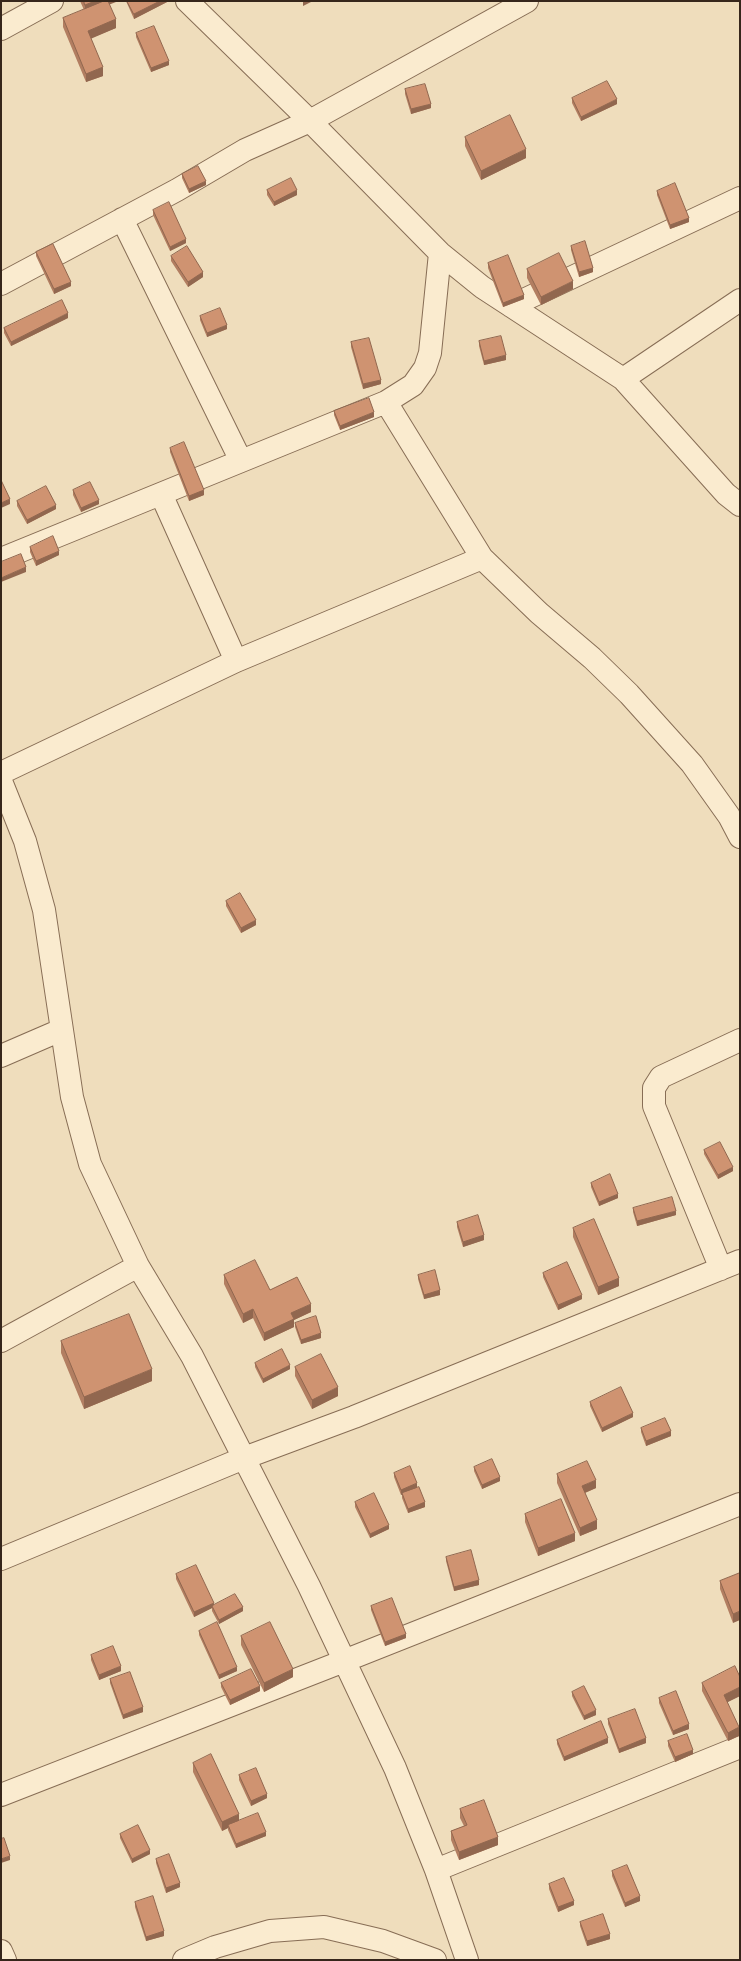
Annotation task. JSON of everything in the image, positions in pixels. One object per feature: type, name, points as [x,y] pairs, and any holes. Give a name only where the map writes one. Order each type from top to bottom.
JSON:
[{"type":"street","points":[[1,29],[52,1]]},
{"type":"street","points":[[187,1],[310,121],[440,254],[482,287],[623,379],[735,495]]},
{"type":"street","points":[[1,284],[177,190],[245,150],[310,121],[527,1]]},
{"type":"street","points":[[511,306],[740,198]]},
{"type":"street","points":[[122,219],[241,461]]},
{"type":"street","points":[[1,558],[386,402],[413,384],[425,368],[430,352],[440,254]]},
{"type":"street","points":[[623,379],[740,300]]},
{"type":"street","points":[[386,402],[482,558],[539,613],[592,658],[629,694],[692,764],[729,816],[740,837]]},
{"type":"street","points":[[161,494],[236,661]]},
{"type":"street","points":[[1,773],[236,661],[482,558]]},
{"type":"street","points":[[1,780],[25,841],[44,910],[72,1097],[90,1164],[138,1266],[192,1356],[309,1586],[395,1768],[436,1870],[467,1960]]},
{"type":"street","points":[[1,1056],[61,1030]]},
{"type":"street","points":[[1,1558],[244,1458],[362,1414],[730,1265],[654,1106],[654,1088],[661,1077],[740,1040]]},
{"type":"street","points":[[1,1341],[138,1266]]},
{"type":"street","points":[[1,1795],[740,1504]]},
{"type":"street","points":[[436,1870],[740,1747]]},
{"type":"street","points":[[184,1960],[215,1947],[270,1931],[324,1927],[382,1941],[435,1960]]},
{"type":"street","points":[[1,1951],[5,1960]]},
{"type":"building","points":[[84,1],[95,1],[85,5]]},
{"type":"building","points":[[104,1],[108,1],[116,19],[88,31],[103,67],[86,74],[63,18]]},
{"type":"building","points":[[127,1],[160,1],[134,14]]},
{"type":"building","points":[[154,26],[169,61],[151,68],[136,33]]},
{"type":"building","points":[[607,81],[617,99],[581,117],[572,98]]},
{"type":"building","points":[[425,84],[431,104],[411,109],[405,89]]},
{"type":"building","points":[[510,115],[526,149],[481,171],[465,137]]},
{"type":"building","points":[[198,166],[206,181],[189,189],[182,174]]},
{"type":"building","points":[[291,178],[297,190],[274,202],[267,190]]},
{"type":"building","points":[[675,183],[689,218],[670,225],[657,191]]},
{"type":"building","points":[[169,202],[186,239],[170,247],[153,210]]},
{"type":"building","points":[[585,241],[593,268],[579,272],[571,246]]},
{"type":"building","points":[[53,244],[71,282],[54,289],[36,252]]},
{"type":"building","points":[[187,246],[203,272],[188,282],[171,256]]},
{"type":"building","points":[[559,253],[573,281],[541,297],[527,269]]},
{"type":"building","points":[[508,255],[524,295],[503,303],[488,263]]},
{"type":"building","points":[[62,300],[68,313],[11,342],[4,328]]},
{"type":"building","points":[[220,308],[227,325],[207,333],[200,316]]},
{"type":"building","points":[[501,336],[506,355],[484,361],[479,341]]},
{"type":"building","points":[[369,338],[381,380],[363,384],[351,342]]},
{"type":"building","points":[[369,398],[374,412],[340,426],[334,411]]},
{"type":"building","points":[[184,442],[204,490],[189,496],[170,448]]},
{"type":"building","points":[[1,480],[10,499],[1,503]]},
{"type":"building","points":[[90,482],[99,500],[81,508],[73,490]]},
{"type":"building","points":[[46,486],[56,505],[27,520],[17,501]]},
{"type":"building","points":[[53,536],[59,551],[36,561],[30,547]]},
{"type":"building","points":[[21,554],[26,567],[1,578],[1,562]]},
{"type":"building","points":[[240,893],[256,920],[241,928],[226,901]]},
{"type":"building","points":[[720,1142],[733,1167],[718,1175],[704,1150]]},
{"type":"building","points":[[610,1174],[618,1194],[599,1202],[591,1183]]},
{"type":"building","points":[[672,1197],[676,1211],[637,1221],[633,1208]]},
{"type":"building","points":[[478,1215],[484,1235],[463,1242],[457,1222]]},
{"type":"building","points":[[594,1219],[619,1278],[598,1287],[573,1228]]},
{"type":"building","points":[[255,1260],[270,1290],[297,1277],[311,1304],[291,1313],[294,1319],[264,1333],[253,1309],[243,1314],[224,1275]]},
{"type":"building","points":[[567,1262],[582,1295],[558,1305],[543,1273]]},
{"type":"building","points":[[435,1270],[440,1290],[424,1295],[418,1275]]},
{"type":"building","points":[[129,1314],[152,1369],[84,1397],[61,1341]]},
{"type":"building","points":[[316,1316],[321,1333],[301,1340],[295,1323]]},
{"type":"building","points":[[282,1349],[290,1365],[263,1379],[255,1363]]},
{"type":"building","points":[[321,1354],[338,1387],[312,1400],[295,1367]]},
{"type":"building","points":[[621,1387],[633,1413],[602,1428],[590,1402]]},
{"type":"building","points":[[665,1418],[671,1431],[646,1441],[641,1428]]},
{"type":"building","points":[[492,1459],[500,1477],[482,1485],[474,1467]]},
{"type":"building","points":[[587,1461],[596,1480],[582,1486],[597,1520],[580,1528],[557,1474]]},
{"type":"building","points":[[410,1466],[417,1483],[401,1490],[394,1473]]},
{"type":"building","points":[[419,1487],[425,1502],[408,1509],[402,1493]]},
{"type":"building","points":[[374,1493],[389,1525],[370,1534],[355,1502]]},
{"type":"building","points":[[561,1499],[575,1533],[538,1548],[525,1514]]},
{"type":"building","points":[[471,1550],[479,1580],[454,1587],[446,1557]]},
{"type":"building","points":[[196,1565],[214,1603],[194,1612],[176,1574]]},
{"type":"building","points":[[740,1573],[740,1611],[733,1614],[720,1581]]},
{"type":"building","points":[[235,1594],[243,1607],[219,1620],[212,1606]]},
{"type":"building","points":[[392,1598],[406,1634],[385,1642],[371,1606]]},
{"type":"building","points":[[217,1622],[237,1667],[219,1675],[199,1631]]},
{"type":"building","points":[[270,1622],[293,1669],[264,1683],[241,1636]]},
{"type":"building","points":[[113,1646],[121,1666],[99,1675],[91,1655]]},
{"type":"building","points":[[735,1666],[740,1677],[740,1687],[724,1695],[739,1727],[728,1733],[702,1683]]},
{"type":"building","points":[[251,1669],[260,1686],[230,1700],[221,1683]]},
{"type":"building","points":[[130,1672],[143,1707],[123,1715],[110,1679]]},
{"type":"building","points":[[584,1686],[596,1710],[584,1716],[572,1692]]},
{"type":"building","points":[[676,1691],[689,1724],[673,1731],[659,1698]]},
{"type":"building","points":[[635,1709],[646,1738],[619,1749],[608,1719]]},
{"type":"building","points":[[601,1721],[608,1738],[564,1757],[557,1740]]},
{"type":"building","points":[[687,1734],[693,1750],[675,1757],[668,1741]]},
{"type":"building","points":[[211,1754],[239,1814],[222,1822],[193,1763]]},
{"type":"building","points":[[256,1768],[267,1794],[251,1801],[239,1775]]},
{"type":"building","points":[[484,1800],[498,1837],[459,1852],[451,1831],[467,1825],[460,1809]]},
{"type":"building","points":[[258,1813],[266,1832],[236,1844],[228,1825]]},
{"type":"building","points":[[138,1825],[150,1850],[132,1859],[120,1834]]},
{"type":"building","points":[[4,1838],[10,1856],[1,1859],[1,1839]]},
{"type":"building","points":[[169,1854],[180,1883],[166,1888],[156,1859]]},
{"type":"building","points":[[627,1865],[640,1896],[625,1903],[612,1871]]},
{"type":"building","points":[[564,1878],[574,1901],[558,1907],[549,1884]]},
{"type":"building","points":[[153,1896],[164,1931],[146,1937],[135,1902]]},
{"type":"building","points":[[603,1914],[610,1934],[587,1941],[580,1922]]}]
